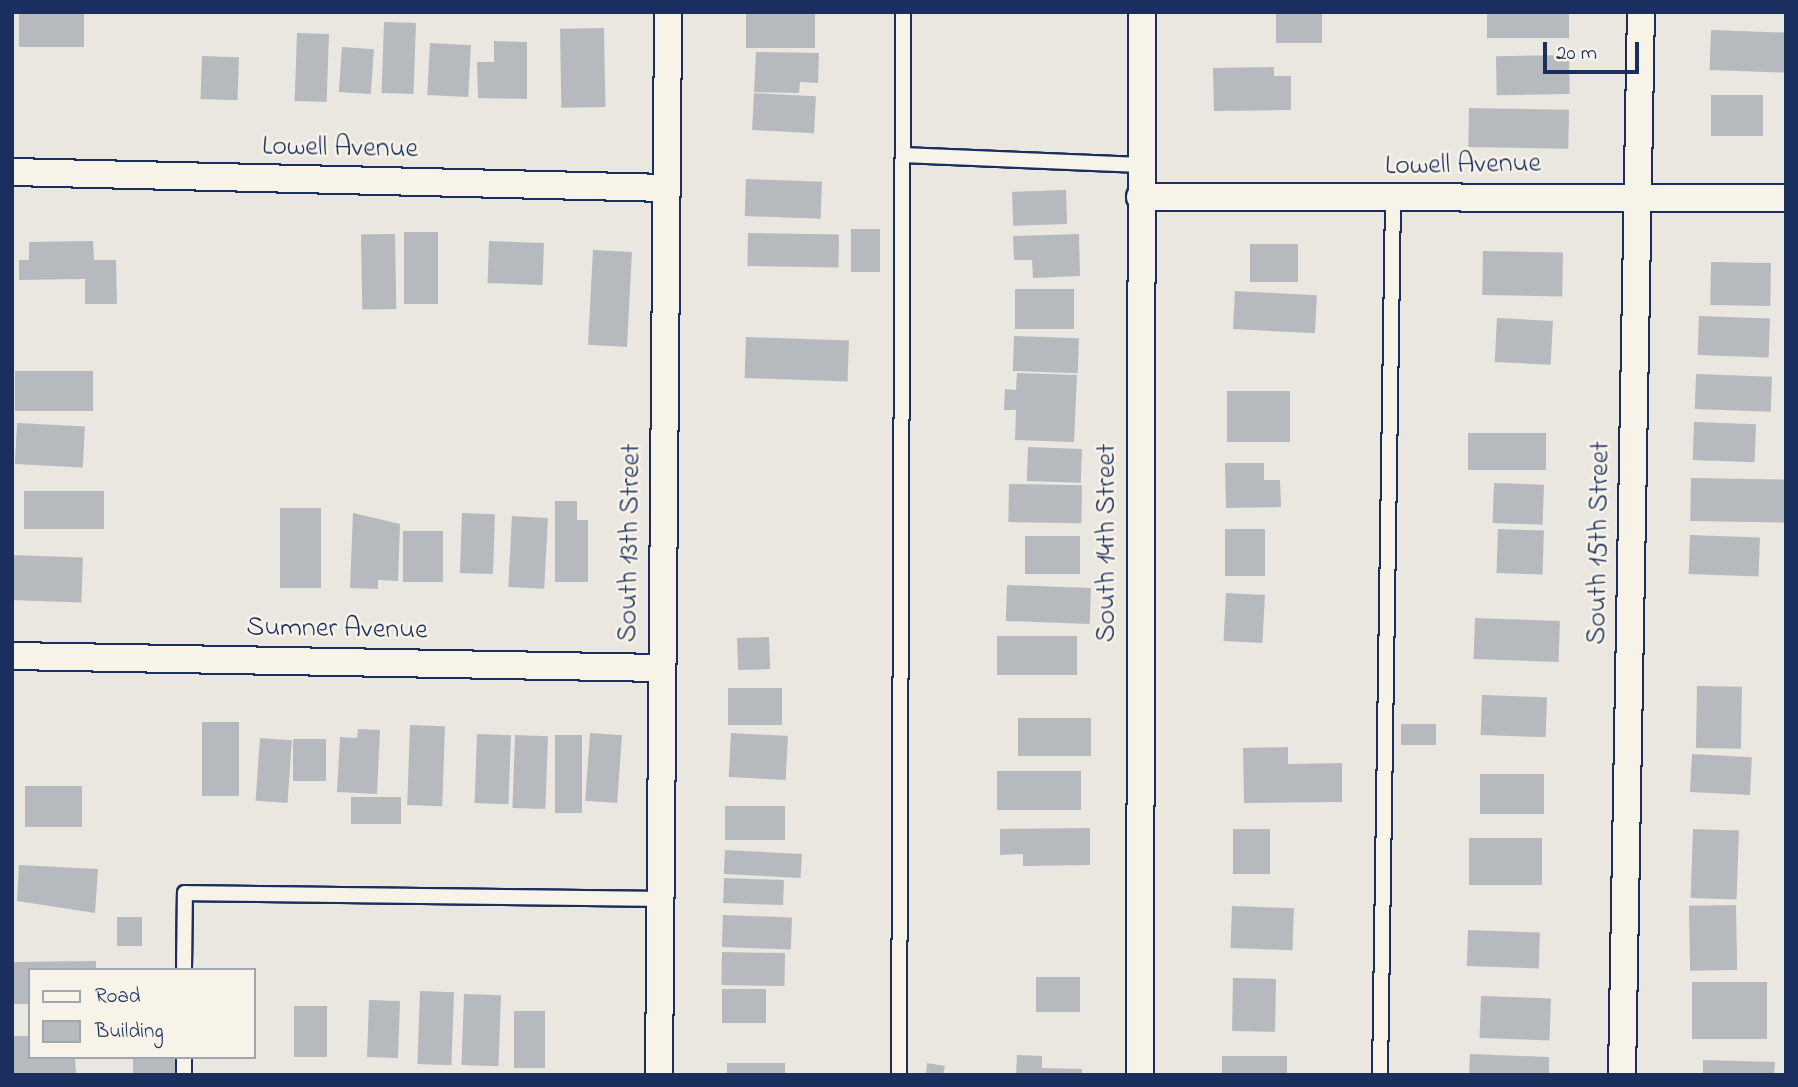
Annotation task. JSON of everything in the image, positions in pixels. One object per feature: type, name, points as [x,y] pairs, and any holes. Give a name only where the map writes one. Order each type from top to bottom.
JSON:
[{"type":"street","name":"South 13th Street","points":[[659,1075],[668,12]]},
{"type":"street","name":"South 14th Street","points":[[1140,1075],[1142,12]]},
{"type":"street","name":"South 15th Street","points":[[1622,1075],[1641,12]]},
{"type":"street","name":"Lowell Avenue","points":[[12,172],[666,188]]},
{"type":"street","name":"Lowell Avenue","points":[[1140,197],[1393,199],[1638,195],[1786,198]]},
{"type":"street","name":"Sumner Avenue","points":[[12,656],[661,668]]},
{"type":"lane","points":[[899,1075],[903,12]]},
{"type":"lane","points":[[903,155],[1140,165]]},
{"type":"lane","points":[[1380,1075],[1393,199]]},
{"type":"lane","points":[[184,968],[185,893],[659,899]]},
{"type":"building","points":[[19,12],[84,12],[84,47],[19,47]]},
{"type":"building","points":[[746,12],[815,12],[815,48],[746,48]]},
{"type":"building","points":[[1276,12],[1322,12],[1322,43],[1276,43]]},
{"type":"building","points":[[1487,12],[1569,12],[1569,38],[1487,38]]},
{"type":"building","points":[[384,22],[416,23],[414,94],[382,93]]},
{"type":"building","points":[[604,28],[605,107],[561,108],[560,29]]},
{"type":"building","points":[[1711,30],[1786,33],[1785,73],[1710,70]]},
{"type":"building","points":[[297,33],[329,34],[327,102],[295,101]]},
{"type":"building","points":[[494,41],[527,42],[527,99],[478,98],[477,62],[494,62]]},
{"type":"building","points":[[430,43],[471,45],[468,97],[427,95]]},
{"type":"building","points":[[342,47],[374,49],[371,94],[339,92]]},
{"type":"building","points":[[756,52],[819,53],[818,83],[800,82],[799,93],[754,92]]},
{"type":"building","points":[[1569,55],[1570,94],[1497,95],[1496,56]]},
{"type":"building","points":[[202,56],[239,57],[237,100],[200,99]]},
{"type":"building","points":[[1274,67],[1274,76],[1291,76],[1291,110],[1214,111],[1213,68]]},
{"type":"building","points":[[754,93],[816,96],[814,133],[752,130]]},
{"type":"building","points":[[1711,95],[1763,95],[1763,136],[1711,136]]},
{"type":"building","points":[[1469,108],[1569,110],[1568,149],[1468,147]]},
{"type":"building","points":[[746,179],[822,182],[821,219],[745,216]]},
{"type":"building","points":[[1066,190],[1067,224],[1013,226],[1012,192]]},
{"type":"building","points":[[851,229],[880,229],[880,272],[851,272]]},
{"type":"building","points":[[404,232],[438,232],[438,304],[404,304]]},
{"type":"building","points":[[748,233],[839,235],[838,268],[747,266]]},
{"type":"building","points":[[395,234],[396,309],[362,310],[361,235]]},
{"type":"building","points":[[1079,234],[1080,276],[1033,278],[1032,260],[1014,260],[1013,236]]},
{"type":"building","points":[[93,241],[94,260],[116,260],[117,304],[85,304],[85,279],[19,280],[19,260],[29,260],[29,242]]},
{"type":"building","points":[[489,241],[544,243],[543,285],[488,283]]},
{"type":"building","points":[[1250,244],[1298,244],[1298,282],[1250,282]]},
{"type":"building","points":[[593,250],[632,252],[627,347],[588,345]]},
{"type":"building","points":[[1483,251],[1563,252],[1562,296],[1482,295]]},
{"type":"building","points":[[1711,262],[1771,263],[1770,306],[1710,305]]},
{"type":"building","points":[[1015,289],[1074,289],[1074,329],[1015,329]]},
{"type":"building","points":[[1235,291],[1317,295],[1315,333],[1233,329]]},
{"type":"building","points":[[1699,316],[1770,318],[1769,357],[1698,355]]},
{"type":"building","points":[[1497,318],[1553,321],[1551,365],[1495,362]]},
{"type":"building","points":[[1014,336],[1079,338],[1078,373],[1013,371]]},
{"type":"building","points":[[746,337],[849,341],[848,382],[745,378]]},
{"type":"building","points":[[15,371],[93,371],[93,411],[15,411]]},
{"type":"building","points":[[1017,373],[1077,375],[1074,442],[1015,440],[1016,410],[1004,410],[1005,389],[1016,390]]},
{"type":"building","points":[[1696,374],[1772,377],[1771,412],[1695,409]]},
{"type":"building","points":[[1227,391],[1290,391],[1290,442],[1227,442]]},
{"type":"building","points":[[1694,422],[1756,424],[1755,462],[1693,460]]},
{"type":"building","points":[[17,423],[85,427],[83,468],[15,464]]},
{"type":"building","points":[[1468,433],[1546,433],[1546,470],[1468,470]]},
{"type":"building","points":[[1028,447],[1082,449],[1081,483],[1027,481]]},
{"type":"building","points":[[1225,463],[1264,463],[1264,480],[1280,480],[1281,507],[1226,508]]},
{"type":"building","points":[[1691,478],[1786,480],[1785,523],[1690,521]]},
{"type":"building","points":[[1494,483],[1544,485],[1543,525],[1493,523]]},
{"type":"building","points":[[1009,484],[1082,485],[1081,523],[1008,522]]},
{"type":"building","points":[[24,491],[104,491],[104,529],[24,529]]},
{"type":"building","points":[[555,501],[577,501],[577,520],[588,520],[588,582],[555,582]]},
{"type":"building","points":[[280,508],[321,508],[321,588],[280,588]]},
{"type":"building","points":[[353,513],[400,524],[398,581],[378,580],[378,589],[350,588]]},
{"type":"building","points":[[462,513],[495,514],[493,574],[460,573]]},
{"type":"building","points":[[512,516],[548,518],[544,589],[508,587]]},
{"type":"building","points":[[1225,529],[1265,529],[1265,576],[1225,576]]},
{"type":"building","points":[[1498,529],[1544,531],[1542,575],[1496,573]]},
{"type":"building","points":[[403,531],[443,531],[443,582],[403,582]]},
{"type":"building","points":[[1690,535],[1760,537],[1759,576],[1689,574]]},
{"type":"building","points":[[1025,536],[1080,536],[1080,574],[1025,574]]},
{"type":"building","points":[[12,555],[83,557],[81,602],[12,600]]},
{"type":"building","points":[[1007,585],[1091,588],[1090,624],[1006,621]]},
{"type":"building","points":[[1226,593],[1265,595],[1262,643],[1223,641]]},
{"type":"building","points":[[1475,618],[1560,621],[1559,662],[1474,659]]},
{"type":"building","points":[[997,636],[1077,636],[1077,675],[997,675]]},
{"type":"building","points":[[769,637],[770,669],[738,670],[737,638]]},
{"type":"building","points":[[1697,686],[1742,687],[1741,749],[1696,748]]},
{"type":"building","points":[[728,688],[782,688],[782,725],[728,725]]},
{"type":"building","points":[[1482,695],[1547,697],[1546,737],[1481,735]]},
{"type":"building","points":[[1018,718],[1091,718],[1091,756],[1018,756]]},
{"type":"building","points":[[202,722],[239,722],[239,796],[202,796]]},
{"type":"building","points":[[1401,724],[1436,724],[1436,745],[1401,745]]},
{"type":"building","points":[[410,725],[445,726],[442,806],[407,805]]},
{"type":"building","points":[[358,729],[380,730],[377,794],[337,792],[340,737],[357,738]]},
{"type":"building","points":[[590,733],[622,735],[617,803],[585,801]]},
{"type":"building","points":[[731,733],[788,736],[786,780],[729,777]]},
{"type":"building","points":[[477,734],[511,735],[509,804],[475,803]]},
{"type":"building","points":[[515,735],[548,736],[545,809],[512,808]]},
{"type":"building","points":[[555,735],[582,735],[582,813],[555,813]]},
{"type":"building","points":[[260,738],[292,740],[288,803],[256,801]]},
{"type":"building","points":[[293,739],[326,739],[326,781],[293,781]]},
{"type":"building","points":[[1288,747],[1288,764],[1342,763],[1342,802],[1244,803],[1243,748]]},
{"type":"building","points":[[1692,754],[1752,757],[1750,795],[1690,792]]},
{"type":"building","points":[[997,771],[1081,771],[1081,810],[997,810]]},
{"type":"building","points":[[1480,774],[1544,774],[1544,814],[1480,814]]},
{"type":"building","points":[[25,786],[82,786],[82,827],[25,827]]},
{"type":"building","points":[[351,797],[401,797],[401,824],[351,824]]},
{"type":"building","points":[[725,806],[785,806],[785,840],[725,840]]},
{"type":"building","points":[[1090,828],[1090,865],[1023,866],[1023,854],[1000,855],[1000,829]]},
{"type":"building","points":[[1233,829],[1270,829],[1270,874],[1233,874]]},
{"type":"building","points":[[1693,829],[1739,831],[1737,900],[1691,898]]},
{"type":"building","points":[[1469,838],[1542,838],[1542,885],[1469,885]]},
{"type":"building","points":[[725,850],[802,854],[801,878],[724,874]]},
{"type":"building","points":[[19,865],[98,869],[95,913],[17,901]]},
{"type":"building","points":[[724,878],[784,880],[783,905],[723,903]]},
{"type":"building","points":[[1736,905],[1737,970],[1690,971],[1689,906]]},
{"type":"building","points":[[1232,906],[1294,908],[1292,950],[1231,948]]},
{"type":"building","points":[[723,915],[792,917],[791,949],[722,947]]},
{"type":"building","points":[[117,917],[142,917],[142,946],[117,946]]},
{"type":"building","points":[[1468,930],[1540,933],[1539,968],[1467,966]]},
{"type":"building","points":[[722,952],[785,953],[784,986],[721,985]]},
{"type":"building","points":[[96,961],[96,968],[28,968],[28,1004],[12,1004],[12,962]]},
{"type":"building","points":[[1036,977],[1080,977],[1080,1012],[1036,1012]]},
{"type":"building","points":[[1233,978],[1276,979],[1275,1032],[1232,1031]]},
{"type":"building","points":[[1692,982],[1767,982],[1767,1039],[1692,1039]]},
{"type":"building","points":[[722,989],[766,989],[766,1023],[722,1023]]},
{"type":"building","points":[[420,991],[454,992],[451,1065],[417,1064]]},
{"type":"building","points":[[464,994],[501,995],[498,1066],[462,1065]]},
{"type":"building","points":[[1481,996],[1551,998],[1549,1040],[1480,1038]]},
{"type":"building","points":[[369,1000],[400,1001],[398,1058],[367,1057]]},
{"type":"building","points":[[294,1006],[327,1006],[327,1057],[294,1057]]},
{"type":"building","points":[[514,1011],[545,1011],[545,1068],[514,1068]]},
{"type":"building","points":[[12,1036],[28,1036],[28,1059],[75,1059],[76,1075],[12,1075]]},
{"type":"building","points":[[1470,1054],[1549,1057],[1549,1075],[1469,1075]]},
{"type":"building","points":[[1017,1055],[1042,1056],[1042,1068],[1082,1069],[1082,1075],[1016,1075]]},
{"type":"building","points":[[1222,1056],[1287,1056],[1287,1075],[1222,1075]]},
{"type":"building","points":[[133,1059],[175,1059],[175,1075],[133,1075]]},
{"type":"building","points":[[1703,1060],[1775,1062],[1774,1075],[1703,1075]]},
{"type":"building","points":[[727,1063],[785,1063],[785,1075],[727,1075]]},
{"type":"building","points":[[927,1063],[945,1066],[943,1075],[926,1075]]}]
